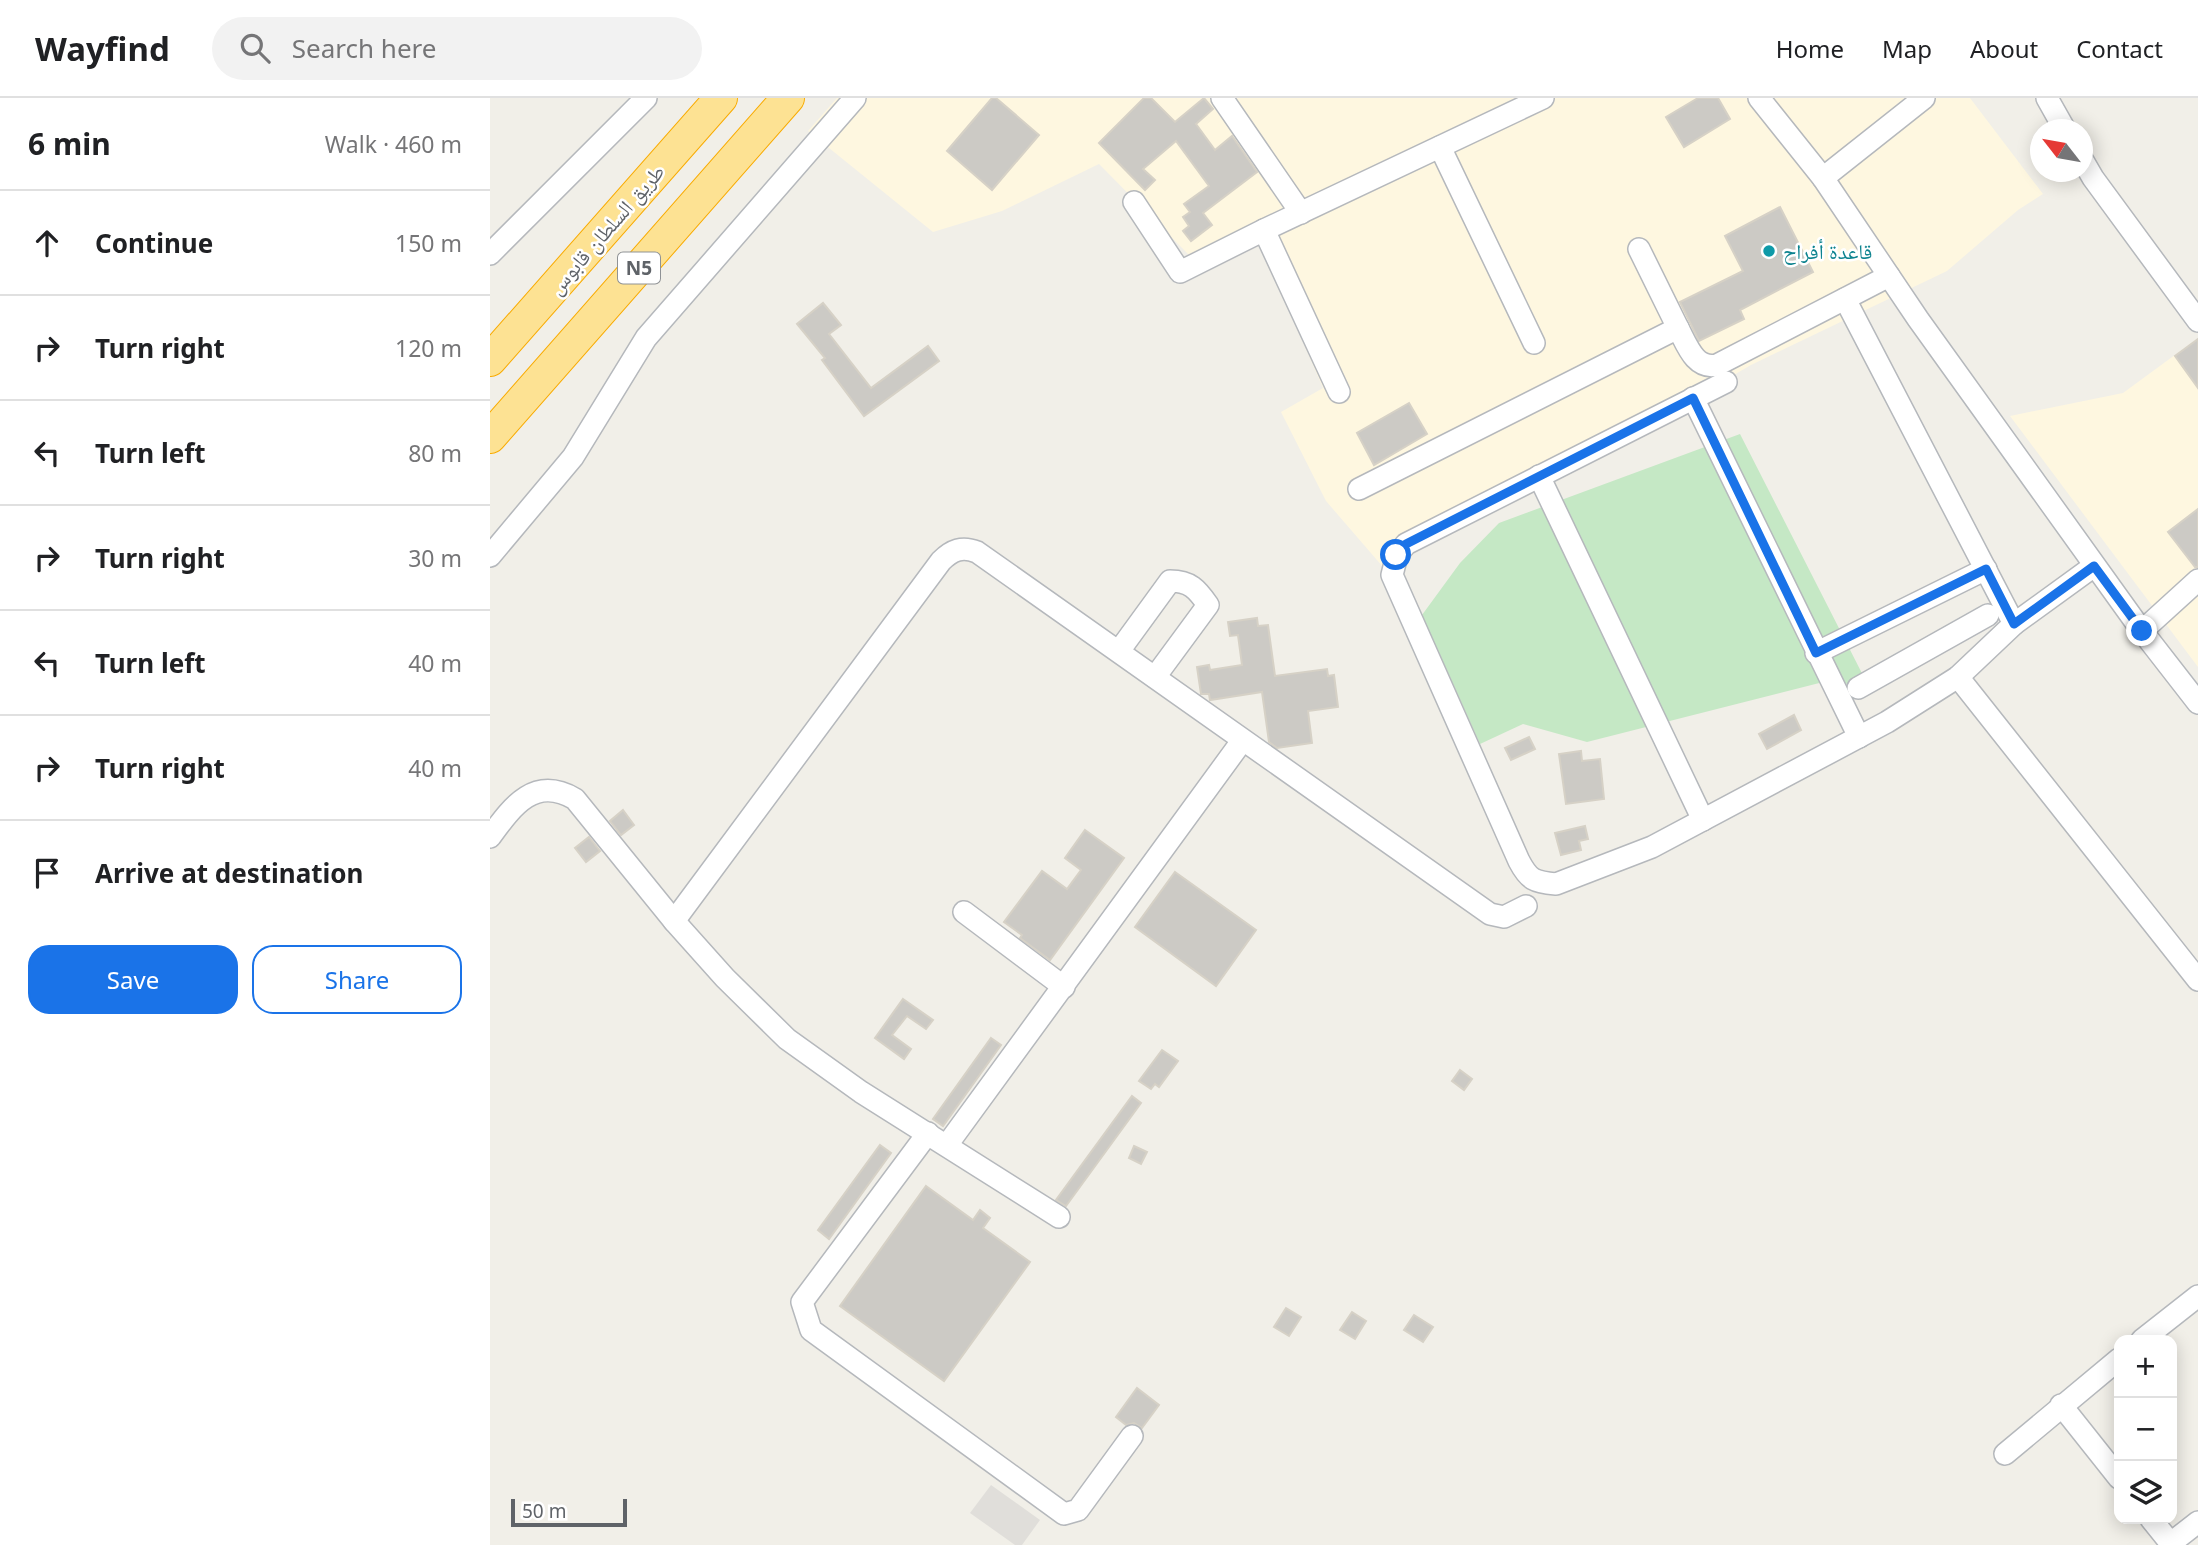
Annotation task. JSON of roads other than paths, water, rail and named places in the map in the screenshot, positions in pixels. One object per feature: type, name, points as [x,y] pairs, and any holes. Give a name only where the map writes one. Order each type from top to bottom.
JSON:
[{"type":"highway","name":"طريق السلطان قابوس","points":[[490,360],[721,98]]},
{"type":"highway","name":"N5","points":[[490,437],[788,98]]},
{"type":"highway","points":[[490,347],[522,311],[576,262]]},
{"type":"street","points":[[490,254],[646,98]]},
{"type":"street","points":[[490,556],[573,457],[646,338],[855,98]]},
{"type":"street","points":[[1222,98],[1301,213]]},
{"type":"street","points":[[1134,202],[1180,272],[1543,98]]},
{"type":"street","points":[[1759,98],[1823,178],[2094,566],[2198,704]]},
{"type":"street","points":[[1823,178],[1924,98]]},
{"type":"street","points":[[2048,98],[2060,119]]},
{"type":"street","points":[[1440,147],[1534,342]]},
{"type":"street","points":[[2093,178],[2198,321]]},
{"type":"street","points":[[1264,230],[1339,392]]},
{"type":"street","points":[[1639,249],[1699,364],[1708,367],[1717,365],[1889,276]]},
{"type":"street","points":[[1845,299],[2014,624]]},
{"type":"street","points":[[1359,489],[1678,328]]},
{"type":"street","points":[[1726,382],[1406,544],[1396,555],[1392,575],[1528,877],[1542,883],[1556,884],[1652,847],[1859,737],[1958,677],[2014,624],[2094,566]]},
{"type":"street","points":[[1693,398],[1859,737]]},
{"type":"street","points":[[1539,476],[1703,820]]},
{"type":"street","points":[[674,921],[935,569],[952,552],[967,548],[977,552],[1119,651],[1242,741],[1490,914],[1504,917],[1526,906]]},
{"type":"street","points":[[1816,653],[1986,569]]},
{"type":"street","points":[[2142,631],[2198,580]]},
{"type":"street","points":[[1119,651],[1170,581],[1185,581],[1198,590],[1208,606],[1155,677]]},
{"type":"street","points":[[1858,688],[1988,615]]},
{"type":"street","points":[[1918,656],[1937,691]]},
{"type":"street","points":[[1958,677],[2190,953],[2198,980]]},
{"type":"street","points":[[947,1145],[1242,741]]},
{"type":"street","points":[[490,837],[512,808],[531,794],[554,791],[575,799],[674,921],[725,978],[787,1039],[861,1092],[1059,1217]]},
{"type":"street","points":[[964,912],[1064,987]]},
{"type":"street","points":[[928,1133],[802,1302],[811,1330],[1064,1514],[1078,1510],[1132,1436]]},
{"type":"street","points":[[2149,1335],[2198,1296]]},
{"type":"street","points":[[2005,1454],[2114,1363]]},
{"type":"street","points":[[2061,1405],[2114,1472]]},
{"type":"street","points":[[2155,1524],[2172,1544],[2198,1521]]},
{"type":"place","name":"قاعدة أفراح","points":[[1769,251]]}]
